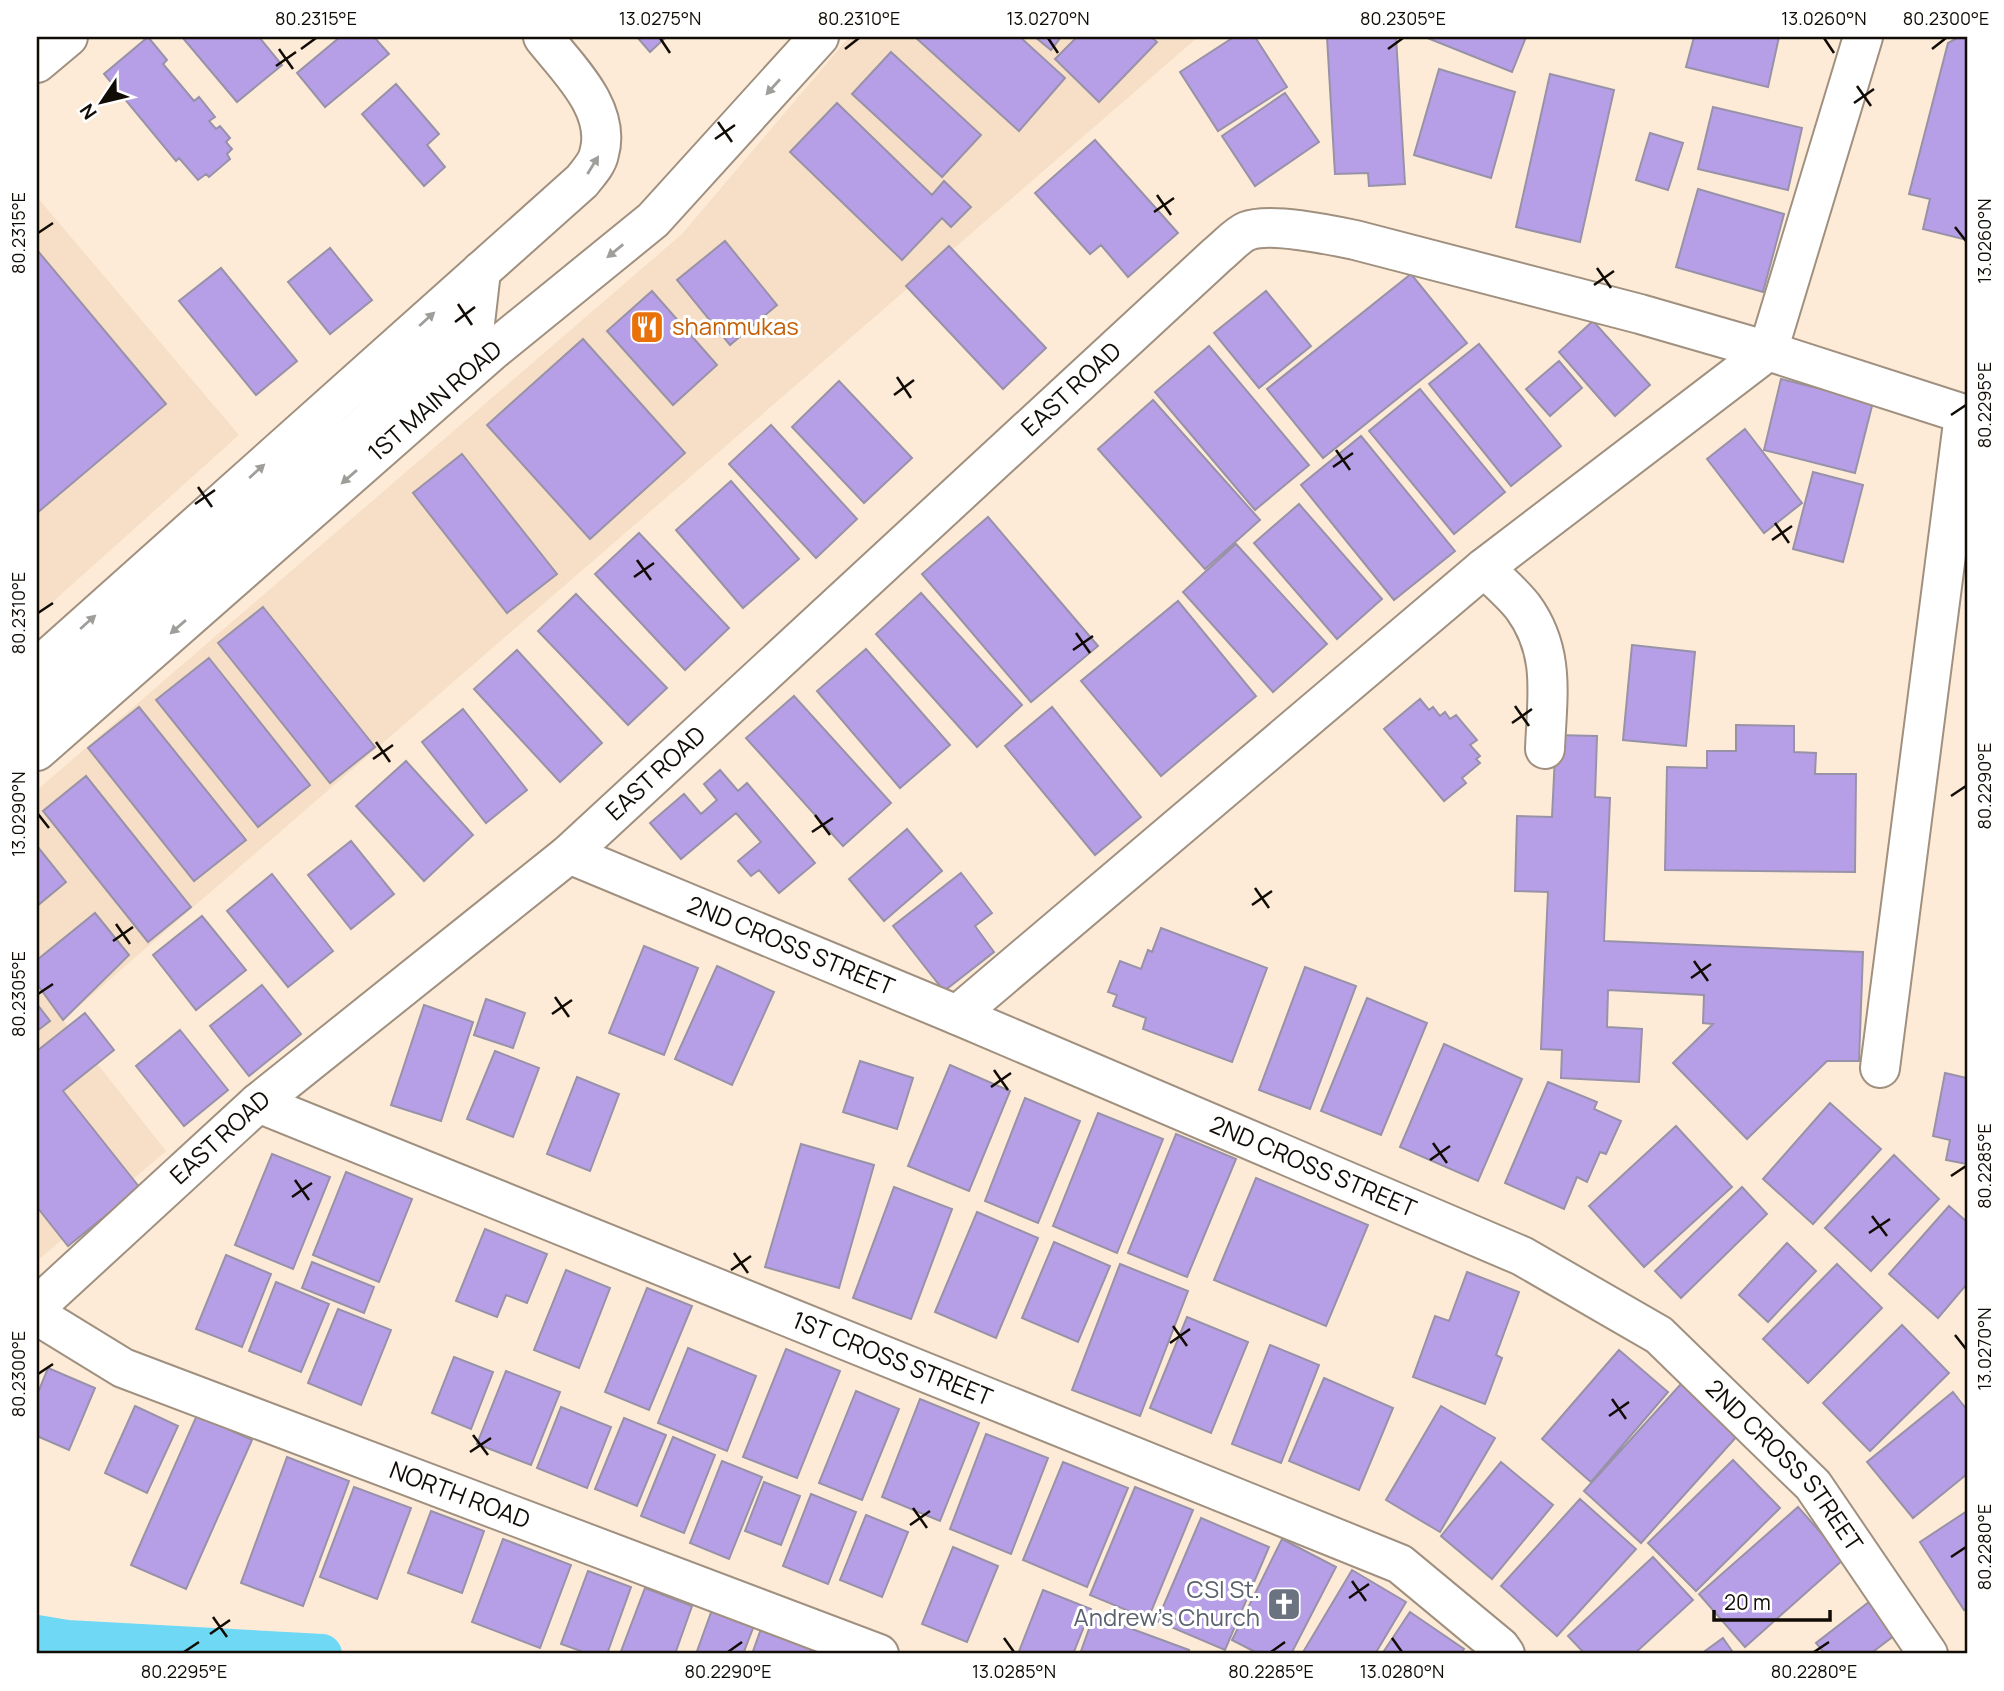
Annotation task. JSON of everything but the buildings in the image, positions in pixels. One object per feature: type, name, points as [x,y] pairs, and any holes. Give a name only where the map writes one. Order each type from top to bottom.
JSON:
[{"type":"street","points":[[37,63],[68,37]]},
{"type":"street","points":[[37,668],[582,181],[599,157],[602,136],[596,110],[584,89],[542,37]]},
{"type":"street","name":"1ST MAIN ROAD","points":[[37,751],[529,321],[653,220],[819,37]]},
{"type":"street","points":[[957,1015],[1484,568],[1768,351],[1863,37]]},
{"type":"street","name":"EAST ROAD","points":[[42,1309],[258,1102],[569,854],[1217,255],[1247,231],[1315,232],[1355,240],[1640,314],[1768,351]]},
{"type":"street","points":[[37,714],[370,421],[475,323],[481,271]]},
{"type":"street","points":[[475,323],[529,321]]},
{"type":"street","points":[[1768,351],[1966,415],[1880,1068]]},
{"type":"street","points":[[1484,568],[1522,606],[1535,626],[1548,664],[1545,749]]},
{"type":"street","name":"2ND CROSS STREET","points":[[569,854],[957,1015],[1522,1256],[1659,1335],[1813,1485],[1928,1654]]},
{"type":"street","name":"1ST CROSS STREET","points":[[258,1102],[1400,1564],[1505,1654]]},
{"type":"street","name":"NORTH ROAD","points":[[42,1309],[123,1368],[879,1654]]},
{"type":"shaded area","points":[[849,37],[1198,37],[63,1020],[166,1151],[37,1261],[37,790],[682,234]]},
{"type":"shaded area","points":[[37,197],[239,435],[37,616]]},
{"type":"waterway","points":[[37,1635],[67,1640],[322,1654]]},
{"type":"place","name":"shanmukas","points":[[647,327]]},
{"type":"place","name":"CSI St. Andrew's Church","points":[[1284,1604]]}]
